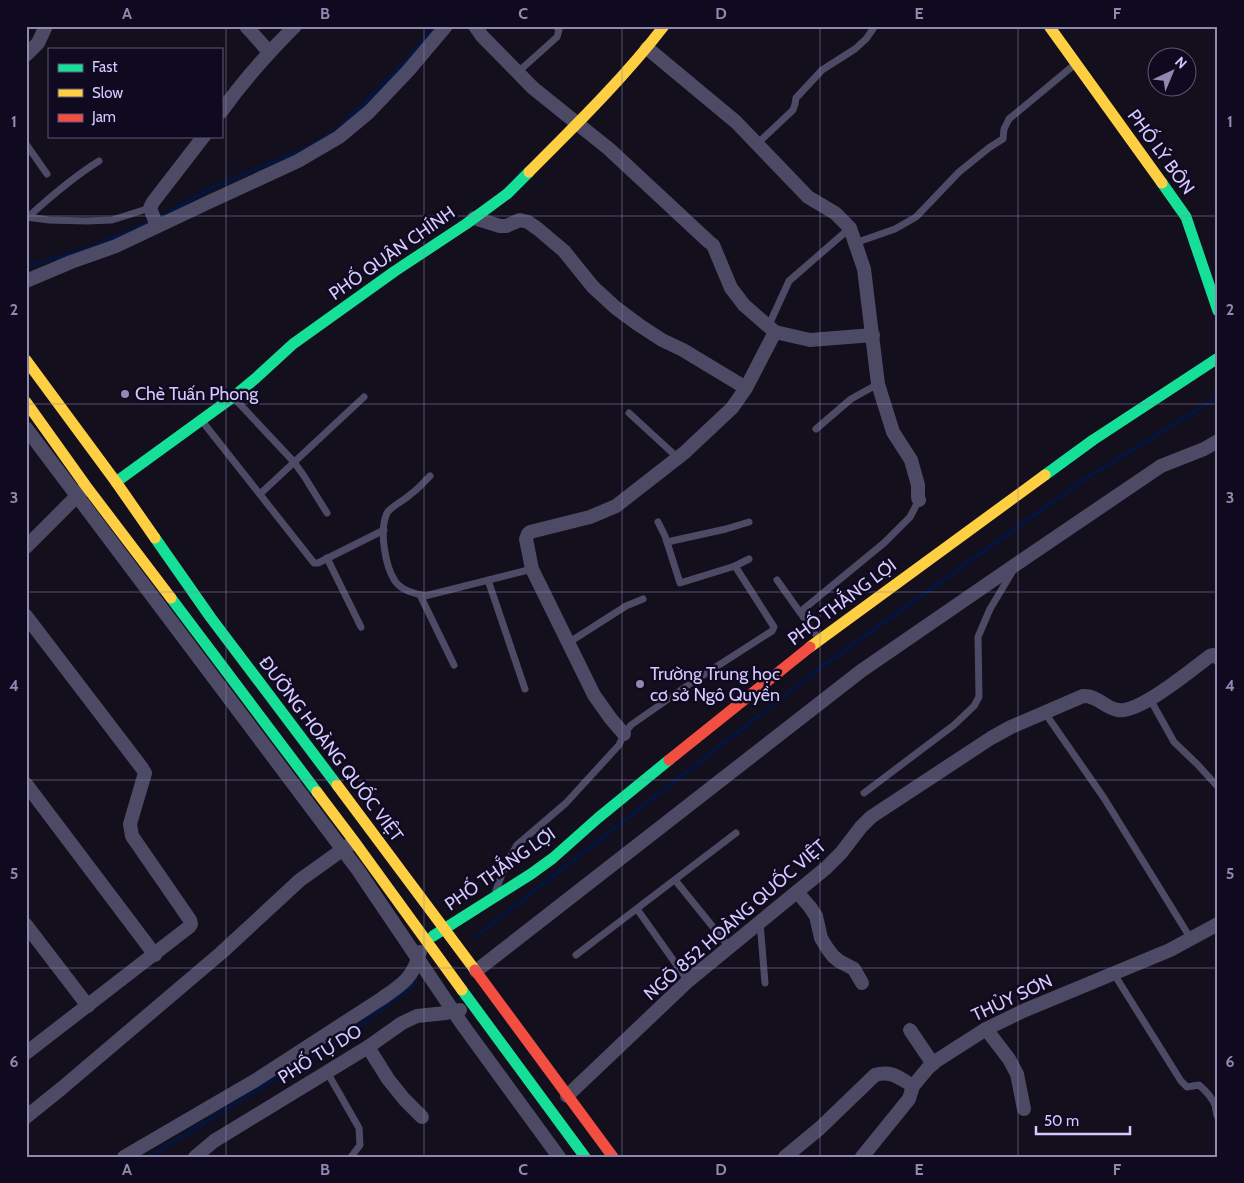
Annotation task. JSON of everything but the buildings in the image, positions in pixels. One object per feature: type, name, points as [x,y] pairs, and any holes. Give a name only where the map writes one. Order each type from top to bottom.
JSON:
[{"type":"main road","name":"PHỐ QUÂN CHÍNH","points":[[116,482],[233,397],[293,344],[507,194],[606,94],[664,26]]},
{"type":"main road","name":"PHỐ LÝ BÔN","points":[[1049,26],[1186,217],[1214,289],[1218,311]]},
{"type":"main road","name":"PHỐ THẮNG LỢI","points":[[426,941],[553,858],[598,818],[819,639],[1093,440],[1218,358]]},
{"type":"main road","name":"ĐƯỜNG HOÀNG QUỐC VIỆT","points":[[26,360],[116,482],[211,618],[445,929],[613,1157]]},
{"type":"main road","points":[[26,402],[82,491]]},
{"type":"main road","points":[[348,845],[426,941],[580,1153]]},
{"type":"street","points":[[26,55],[38,43],[46,26]]},
{"type":"street","points":[[246,26],[269,52]]},
{"type":"street","points":[[222,111],[237,89],[269,52],[295,26]]},
{"type":"street","points":[[26,281],[116,246],[154,219],[298,161],[339,136],[369,112],[408,71],[446,26]]},
{"type":"street","points":[[475,26],[482,36],[533,88],[609,150],[713,245],[731,288],[744,305],[772,329],[810,340],[872,335]]},
{"type":"street","points":[[647,48],[736,122],[808,198],[835,213],[850,228],[864,269],[878,384],[893,432],[912,460],[918,485],[919,500]]},
{"type":"street","points":[[154,219],[153,202],[202,138]]},
{"type":"street","points":[[474,218],[500,226],[506,226],[520,220],[538,228],[564,251],[593,287],[616,308],[662,340],[683,350],[746,388]]},
{"type":"street","points":[[624,734],[610,719],[594,695],[532,569],[526,539],[530,532],[590,517],[616,506],[678,458],[732,408],[746,388],[772,329]]},
{"type":"street","points":[[26,428],[82,491],[348,845],[358,870],[418,959],[559,1157]]},
{"type":"street","points":[[476,972],[861,671],[1161,466],[1204,449],[1218,441]]},
{"type":"street","points":[[26,547],[82,491]]},
{"type":"street","points":[[26,616],[145,773],[130,824],[132,836],[191,924],[155,955],[26,1053]]},
{"type":"street","name":"NGÕ 852 HOÀNG QUỐC VIỆT","points":[[567,1096],[688,981],[826,868],[871,817],[991,738],[1011,727],[1083,696],[1095,698],[1118,710],[1127,711],[1157,695],[1210,656],[1213,655],[1218,658]]},
{"type":"street","points":[[26,784],[155,955]]},
{"type":"street","points":[[26,1117],[221,954],[300,880],[348,845]]},
{"type":"street","points":[[797,892],[816,916],[821,938],[826,948],[839,961],[854,968],[862,983]]},
{"type":"street","name":"THỦY SƠN","points":[[862,1157],[909,1099],[913,1086],[936,1060],[986,1029],[1024,1011],[1170,950],[1218,924]]},
{"type":"street","points":[[26,925],[88,1006]]},
{"type":"street","points":[[124,1157],[256,1080],[381,999],[408,979],[418,959],[420,949],[426,941]]},
{"type":"street","name":"PHỐ TỰ DO","points":[[196,1157],[214,1141],[368,1047],[402,1023],[416,1016],[461,1010],[471,1003]]},
{"type":"street","points":[[986,1029],[1017,1074],[1024,1109]]},
{"type":"street","points":[[910,1030],[933,1064]]},
{"type":"street","points":[[368,1047],[404,1099],[422,1117]]},
{"type":"street","points":[[785,1157],[820,1128],[875,1075],[889,1073],[913,1086]]},
{"type":"lane","points":[[518,72],[557,37],[559,30],[556,26]]},
{"type":"lane","points":[[757,144],[793,110],[796,98],[822,70],[854,49],[866,39],[875,26]]},
{"type":"lane","points":[[855,243],[895,229],[916,218],[959,172],[1003,139],[1004,129],[1009,119],[1076,63]]},
{"type":"lane","points":[[26,144],[47,174]]},
{"type":"lane","points":[[27,218],[80,172],[99,161]]},
{"type":"lane","points":[[27,218],[87,221],[154,219]]},
{"type":"lane","points":[[772,329],[789,281],[850,228]]},
{"type":"lane","points":[[816,429],[852,399],[878,384]]},
{"type":"lane","points":[[260,494],[364,396]]},
{"type":"lane","points":[[233,397],[294,462],[328,513]]},
{"type":"lane","points":[[629,413],[678,458]]},
{"type":"lane","points":[[202,421],[314,563],[318,563],[384,530]]},
{"type":"lane","points":[[430,476],[411,495],[388,512],[384,526],[384,543],[388,564],[395,580],[401,586],[412,593],[425,596],[532,569]]},
{"type":"lane","points":[[800,612],[884,543],[910,517],[919,500]]},
{"type":"lane","points":[[658,522],[667,542],[680,583],[735,566],[749,559]]},
{"type":"lane","points":[[667,542],[749,522]]},
{"type":"lane","points":[[327,558],[361,627]]},
{"type":"lane","points":[[864,793],[954,725],[974,706],[980,697],[978,637],[990,609],[1018,563]]},
{"type":"lane","points":[[494,897],[506,864],[517,845],[566,803],[619,744],[631,724],[772,631],[774,627],[735,566]]},
{"type":"lane","points":[[488,580],[525,688]]},
{"type":"lane","points":[[777,580],[819,639]]},
{"type":"lane","points":[[420,595],[454,665]]},
{"type":"lane","points":[[568,643],[626,606],[643,599]]},
{"type":"lane","points":[[1150,699],[1174,742],[1218,787]]},
{"type":"lane","points":[[1045,713],[1104,798],[1191,939]]},
{"type":"lane","points":[[576,955],[736,833]]},
{"type":"lane","points":[[675,880],[730,948]]},
{"type":"lane","points":[[637,909],[688,981]]},
{"type":"lane","points":[[760,922],[765,983]]},
{"type":"lane","points":[[1114,974],[1181,1081],[1187,1087],[1200,1084],[1215,1106],[1218,1118]]},
{"type":"lane","points":[[327,1071],[359,1128],[360,1145],[350,1157]]},
{"type":"waterway","points":[[158,218],[213,187],[307,148],[338,129],[406,61],[435,26]]},
{"type":"waterway","points":[[26,267],[89,248],[152,221]]},
{"type":"waterway","points":[[475,937],[820,668],[1085,479],[1218,397]]},
{"type":"waterway","points":[[149,1157],[357,1028],[416,983]]},
{"type":"traffic: fast","points":[[116,482],[233,397],[293,344],[507,194],[529,172]]},
{"type":"traffic: fast","points":[[1162,183],[1186,217],[1218,311]]},
{"type":"traffic: fast","points":[[1045,475],[1093,440],[1218,358]]},
{"type":"traffic: fast","points":[[155,538],[211,618],[337,785]]},
{"type":"traffic: fast","points":[[171,598],[317,792]]},
{"type":"traffic: fast","points":[[433,936],[553,858],[598,818],[669,760]]},
{"type":"traffic: fast","points":[[462,990],[585,1157]]},
{"type":"traffic: slow","points":[[529,172],[616,83],[664,26]]},
{"type":"traffic: slow","points":[[1049,26],[1162,183]]},
{"type":"traffic: slow","points":[[26,360],[155,538]]},
{"type":"traffic: slow","points":[[26,402],[86,486],[171,598]]},
{"type":"traffic: slow","points":[[810,647],[1045,475]]},
{"type":"traffic: slow","points":[[337,785],[475,970]]},
{"type":"traffic: slow","points":[[317,792],[462,990]]},
{"type":"traffic: jam","points":[[669,760],[810,647]]},
{"type":"traffic: jam","points":[[475,970],[613,1157]]},
{"type":"place","name":"Chè Tuấn Phong","points":[[125,394]]},
{"type":"place","name":"Trường Trung học cơ sở Ngô Quyền","points":[[640,684]]}]
